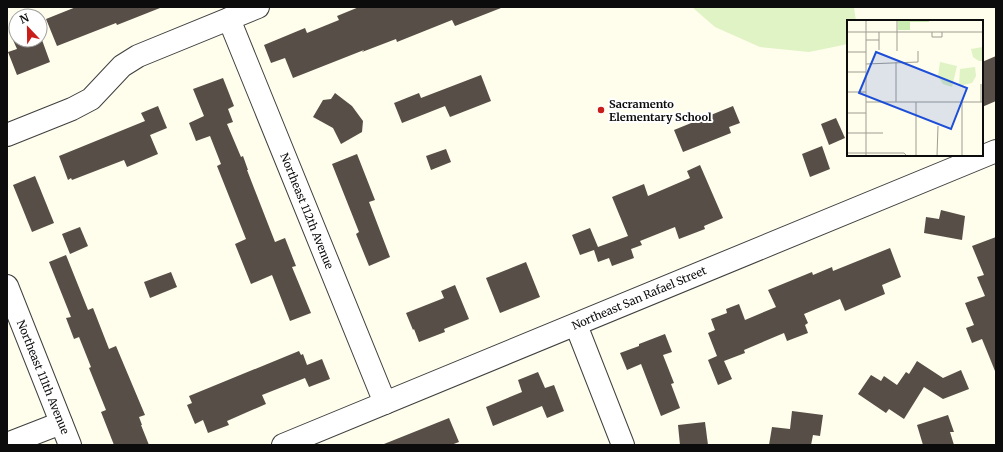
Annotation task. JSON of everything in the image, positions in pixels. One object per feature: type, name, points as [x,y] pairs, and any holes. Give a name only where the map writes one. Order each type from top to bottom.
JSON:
[{"type":"street","points":[[7,135],[72,109],[91,99],[122,66],[138,56],[258,7]]},
{"type":"street","name":"Northeast 112th Avenue","points":[[229,19],[385,403]]},
{"type":"street","name":"Northeast San Rafael Street","points":[[283,445],[996,151]]},
{"type":"street","name":"Northeast 111th Avenue","points":[[7,286],[70,445]]},
{"type":"street","points":[[576,324],[623,445]]},
{"type":"street","points":[[7,444],[61,423]]},
{"type":"green space","points":[[692,7],[854,7],[856,20],[847,20],[847,44],[809,52],[760,47],[715,27]]},
{"type":"building","points":[[76,7],[160,7],[117,25],[116,23],[57,46],[48,24],[48,18]]},
{"type":"building","points":[[359,7],[501,8],[455,26],[452,20],[397,42],[396,39],[362,52],[364,50],[293,78],[285,58],[271,63],[264,45],[305,28],[307,33],[339,20],[337,16]]},
{"type":"building","points":[[45,48],[50,62],[17,75],[8,52],[17,49]]},
{"type":"building","points":[[996,56],[996,101],[983,107],[983,62]]},
{"type":"building","points":[[481,75],[491,101],[450,117],[445,106],[402,123],[394,103],[419,93],[421,98]]},
{"type":"building","points":[[223,78],[234,106],[228,109],[233,122],[227,124],[241,157],[243,156],[275,242],[285,238],[296,266],[292,267],[311,313],[290,321],[272,275],[251,284],[235,244],[246,239],[217,166],[221,164],[210,136],[196,141],[189,123],[204,116],[193,89]]},
{"type":"building","points":[[335,93],[352,106],[363,121],[362,132],[341,144],[333,128],[313,117],[323,100],[331,99]]},
{"type":"building","points":[[158,106],[167,128],[150,135],[158,154],[127,167],[124,160],[72,180],[71,178],[68,180],[59,156],[145,121],[141,113]]},
{"type":"building","points":[[733,106],[740,123],[729,127],[731,133],[683,152],[674,130]]},
{"type":"building","points":[[836,118],[845,138],[829,145],[821,124]]},
{"type":"building","points":[[822,146],[830,169],[810,177],[802,154]]},
{"type":"building","points":[[446,149],[451,162],[431,170],[426,156]]},
{"type":"building","points":[[357,154],[375,200],[369,202],[390,257],[369,266],[356,234],[359,232],[332,164]]},
{"type":"building","points":[[700,165],[723,218],[704,226],[705,229],[679,239],[675,227],[640,241],[642,245],[631,249],[634,258],[612,266],[609,258],[598,262],[594,250],[580,255],[572,235],[590,228],[598,247],[628,236],[612,197],[644,184],[648,196],[690,178],[687,171]]},
{"type":"building","points":[[35,176],[54,223],[32,232],[13,185]]},
{"type":"building","points":[[941,210],[965,216],[962,240],[924,233],[926,217],[939,219]]},
{"type":"building","points":[[80,227],[88,246],[70,254],[62,234]]},
{"type":"building","points":[[996,237],[995,371],[982,339],[972,343],[966,328],[974,325],[965,303],[985,296],[977,277],[984,275],[972,246]]},
{"type":"building","points":[[890,248],[901,277],[882,285],[885,294],[845,311],[840,299],[804,314],[808,323],[805,325],[808,333],[787,341],[784,333],[744,350],[745,353],[724,361],[732,379],[718,385],[708,360],[717,356],[708,333],[715,330],[711,319],[727,313],[726,309],[739,304],[745,320],[776,307],[768,290],[812,272],[813,275],[832,267],[833,271]]},
{"type":"building","points":[[66,255],[88,310],[93,308],[109,349],[116,346],[145,415],[139,417],[149,445],[114,445],[101,412],[106,410],[89,368],[91,367],[79,337],[74,339],[66,318],[71,317],[49,262]]},
{"type":"building","points":[[526,262],[540,297],[500,313],[486,278]]},
{"type":"building","points":[[171,272],[177,287],[150,298],[144,282]]},
{"type":"building","points":[[455,285],[469,319],[444,329],[445,332],[419,342],[406,313],[444,298],[441,291]]},
{"type":"building","points":[[665,334],[672,352],[663,355],[674,383],[671,384],[680,408],[661,416],[641,364],[627,370],[620,353]]},
{"type":"building","points":[[299,351],[301,355],[303,354],[307,365],[322,359],[330,379],[309,387],[305,378],[262,395],[266,404],[227,421],[229,425],[208,433],[203,420],[195,424],[187,405],[192,403],[189,396]]},
{"type":"building","points":[[917,361],[943,378],[961,370],[969,389],[943,399],[924,387],[904,419],[889,409],[886,413],[858,394],[871,375],[881,381],[884,376],[897,385],[906,372],[909,374]]},
{"type":"building","points":[[538,372],[545,388],[554,385],[564,411],[547,418],[542,406],[493,426],[486,407],[522,392],[518,380]]},
{"type":"building","points":[[792,411],[823,415],[820,436],[813,435],[811,445],[769,445],[772,427],[790,429]]},
{"type":"building","points":[[948,415],[954,432],[950,432],[954,445],[923,445],[917,425]]},
{"type":"building","points":[[449,418],[459,442],[451,445],[384,445],[384,444]]},
{"type":"building","points":[[705,422],[708,445],[680,445],[678,425]]},
{"type":"place","name":"Sacramento Elementary School","points":[[601,110]]}]
